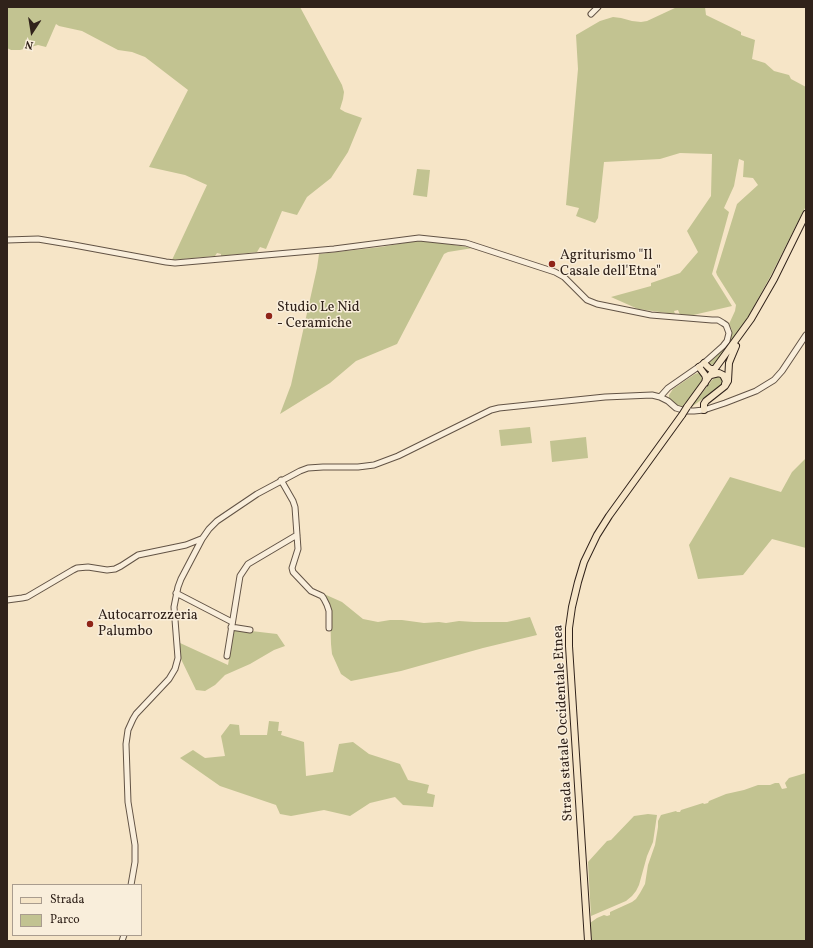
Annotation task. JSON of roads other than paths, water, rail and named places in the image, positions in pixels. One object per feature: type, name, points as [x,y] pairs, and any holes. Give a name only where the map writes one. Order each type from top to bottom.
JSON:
[{"type":"main road","points":[[705,383],[751,319],[768,290],[806,214]]},
{"type":"main road","points":[[704,410],[704,404],[706,401],[725,386],[728,381],[729,363],[741,334]]},
{"type":"main road","points":[[702,365],[711,370],[716,369]]},
{"type":"main road","points":[[702,365],[706,378],[705,383]]},
{"type":"main road","points":[[711,375],[720,373],[723,375],[726,381],[725,386]]},
{"type":"main road","name":"Strada statale Occidentale Etnea","points":[[588,941],[569,646],[572,607],[583,566],[597,535],[609,516],[705,383]]},
{"type":"street","points":[[591,14],[598,7]]},
{"type":"street","points":[[7,240],[38,239],[171,262],[334,249],[419,238],[466,243],[554,272],[564,278],[587,300],[597,304],[651,315],[718,320],[723,322],[729,333],[727,341],[702,365],[668,388],[660,397]]},
{"type":"street","points":[[131,884],[135,862],[135,846],[128,802],[127,736],[133,719],[169,679],[177,664],[174,616],[176,593],[181,579],[202,539],[209,529],[221,518],[257,494],[300,470],[322,466],[358,467],[374,465],[398,456],[491,410],[499,408],[605,397],[652,395],[660,397],[681,410],[704,410],[756,391],[774,380],[782,371],[806,335]]},
{"type":"street","points":[[281,480],[293,501],[295,508],[298,549],[292,568],[293,572],[311,591],[322,596],[324,599],[329,611],[329,628]]},
{"type":"street","points":[[227,656],[240,576],[246,567],[297,535]]},
{"type":"street","points":[[7,600],[27,597],[77,568],[88,567],[107,570],[115,569],[138,555],[186,545],[202,539]]},
{"type":"street","points":[[176,593],[232,622]]},
{"type":"street","points":[[231,628],[250,630]]},
{"type":"place","name":"Agriturismo \"Il Casale dell'Etna\"","points":[[552,264]]},
{"type":"place","name":"Studio Le Nid - Ceramiche","points":[[269,316]]},
{"type":"place","name":"Autocarrozzeria Palumbo","points":[[90,624]]}]
